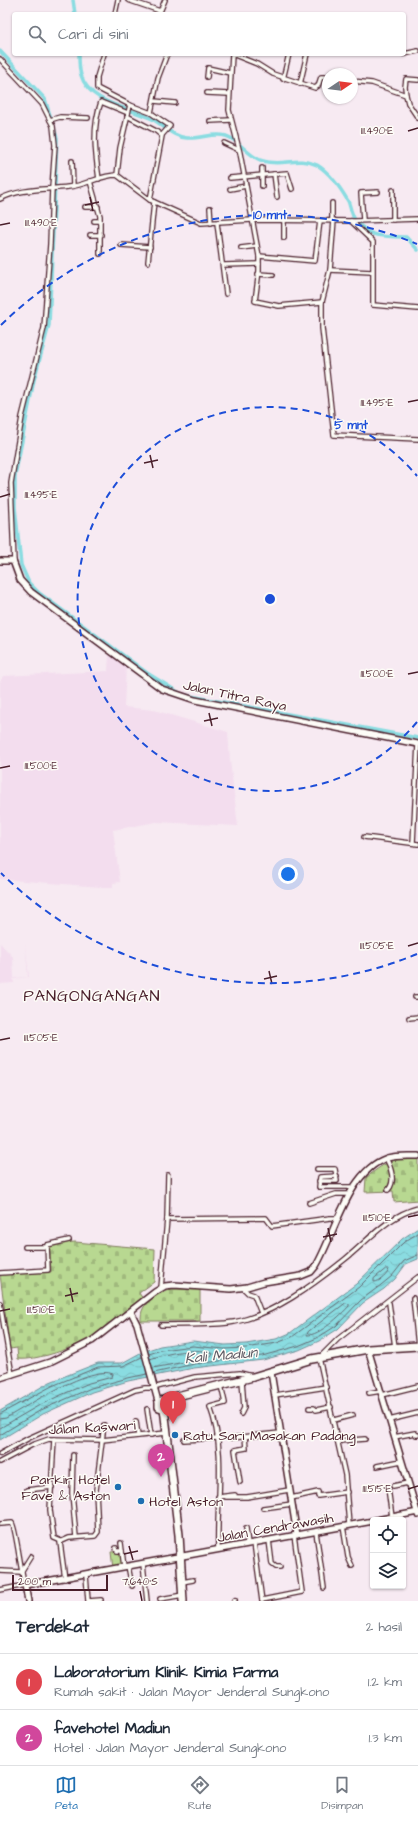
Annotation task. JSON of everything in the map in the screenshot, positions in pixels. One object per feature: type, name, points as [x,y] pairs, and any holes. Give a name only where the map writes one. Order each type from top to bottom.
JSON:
[{"type":"highway","points":[[183,1598],[181,1557],[162,1405],[174,1397],[242,1380],[319,1358],[368,1350],[418,1346]]},
{"type":"street","points":[[115,12],[118,0]]},
{"type":"street","points":[[128,0],[157,12]]},
{"type":"street","points":[[159,12],[165,0]]},
{"type":"street","points":[[406,54],[418,51]]},
{"type":"street","points":[[103,56],[96,84],[97,88],[103,94],[129,110],[162,135]]},
{"type":"street","points":[[151,113],[158,78],[165,56]]},
{"type":"street","points":[[232,56],[229,94],[231,120],[237,140],[259,256],[254,301],[279,306],[322,302]]},
{"type":"street","points":[[236,56],[283,79],[300,84],[317,87],[320,77],[322,77]]},
{"type":"street","points":[[283,79],[289,56]]},
{"type":"street","points":[[300,84],[307,56]]},
{"type":"street","points":[[0,59],[42,104],[53,119],[55,145],[44,328],[22,417],[10,483],[14,562],[0,560]]},
{"type":"street","points":[[207,76],[208,68],[230,73]]},
{"type":"street","points":[[418,80],[408,78],[405,80],[408,103],[418,118]]},
{"type":"street","points":[[358,82],[372,83],[406,95]]},
{"type":"street","points":[[207,93],[229,94]]},
{"type":"street","points":[[99,178],[95,155],[94,133],[103,94]]},
{"type":"street","points":[[101,100],[129,110],[151,113],[169,126],[162,135],[152,201],[148,262]]},
{"type":"street","points":[[154,101],[175,103]]},
{"type":"street","points":[[117,175],[120,148],[129,110]]},
{"type":"street","points":[[53,119],[88,118]]},
{"type":"street","points":[[210,121],[231,120]]},
{"type":"street","points":[[224,143],[239,150]]},
{"type":"street","points":[[72,161],[73,186]]},
{"type":"street","points":[[262,168],[262,186]]},
{"type":"street","points":[[274,174],[277,197]]},
{"type":"street","points":[[230,178],[288,174],[292,189]]},
{"type":"street","points":[[0,198],[32,190],[73,186],[99,178],[117,175],[152,201],[194,221],[217,223],[252,220],[355,221],[418,219]]},
{"type":"street","points":[[90,182],[98,207],[100,221],[100,254]]},
{"type":"street","points":[[230,188],[246,186]]},
{"type":"street","points":[[393,190],[393,220]]},
{"type":"street","points":[[362,220],[361,193],[378,192]]},
{"type":"street","points":[[332,203],[333,220],[330,270],[322,302],[322,328],[334,435],[418,439]]},
{"type":"street","points":[[85,207],[98,207]]},
{"type":"street","points":[[210,208],[211,223]]},
{"type":"street","points":[[284,220],[284,238]]},
{"type":"street","points":[[94,221],[100,221]]},
{"type":"street","points":[[259,256],[315,261],[320,221]]},
{"type":"street","points":[[350,221],[373,242],[372,272],[374,306],[418,309]]},
{"type":"street","points":[[217,223],[224,265],[226,294]]},
{"type":"street","points":[[90,235],[100,235]]},
{"type":"street","points":[[121,244],[150,247]]},
{"type":"street","points":[[241,248],[257,246]]},
{"type":"street","points":[[224,265],[259,264]]},
{"type":"street","points":[[330,270],[372,272]]},
{"type":"street","points":[[258,274],[274,275]]},
{"type":"street","name":"Jalan Titra Raya","points":[[14,562],[20,580],[31,592],[146,678],[166,691],[195,700],[418,744]]},
{"type":"street","points":[[413,843],[413,831],[416,814],[418,744]]},
{"type":"street","points":[[413,831],[418,832]]},
{"type":"street","points":[[364,837],[418,844]]},
{"type":"street","points":[[409,1018],[418,1017]]},
{"type":"street","points":[[0,1378],[50,1362],[92,1341],[161,1288],[178,1284],[231,1289],[243,1288],[264,1282],[301,1276],[311,1272],[319,1262],[350,1194],[367,1172],[386,1158],[418,1156]]},
{"type":"street","points":[[386,1158],[391,1171],[392,1183],[388,1190]]},
{"type":"street","points":[[317,1169],[335,1169],[338,1187]]},
{"type":"street","points":[[161,1288],[167,1219],[168,1175]]},
{"type":"street","points":[[328,1176],[328,1187]]},
{"type":"street","points":[[337,1176],[320,1177],[319,1187],[354,1187]]},
{"type":"street","points":[[319,1182],[337,1181]]},
{"type":"street","points":[[309,1203],[336,1194],[350,1194]]},
{"type":"street","points":[[161,1325],[222,1324],[246,1319],[261,1313],[294,1297],[345,1259],[385,1223],[397,1216],[418,1208]]},
{"type":"street","points":[[167,1219],[266,1218],[272,1226],[339,1218]]},
{"type":"street","points":[[0,1273],[48,1270],[47,1247],[50,1243],[68,1240]]},
{"type":"street","points":[[26,1247],[47,1247]]},
{"type":"street","points":[[349,1525],[347,1492],[339,1441],[319,1358],[338,1338],[418,1277]]},
{"type":"street","points":[[243,1288],[248,1293],[254,1295],[261,1313]]},
{"type":"street","points":[[413,1298],[418,1346]]},
{"type":"street","points":[[0,1303],[2,1334],[12,1375]]},
{"type":"street","points":[[389,1303],[395,1348]]},
{"type":"street","points":[[131,1312],[137,1324],[154,1387],[162,1405]]},
{"type":"street","points":[[368,1350],[418,1513]]},
{"type":"street","points":[[246,1528],[251,1544],[262,1601],[302,1592],[291,1501],[271,1372]]},
{"type":"street","points":[[0,1454],[29,1438],[134,1390],[154,1387],[195,1377],[240,1373],[253,1377]]},
{"type":"street","points":[[241,1414],[244,1408],[242,1380]]},
{"type":"street","points":[[218,1549],[218,1497],[220,1480],[216,1427],[210,1407],[225,1403],[221,1385]]},
{"type":"street","points":[[369,1393],[381,1393],[418,1386]]},
{"type":"street","points":[[275,1395],[326,1387]]},
{"type":"street","points":[[309,1408],[314,1408],[316,1410],[331,1407]]},
{"type":"street","points":[[147,1409],[151,1435]]},
{"type":"street","points":[[389,1420],[418,1414]]},
{"type":"street","points":[[334,1420],[354,1415]]},
{"type":"street","points":[[136,1422],[138,1436]]},
{"type":"street","points":[[54,1438],[50,1510],[54,1539],[62,1541],[76,1537],[95,1536],[98,1532],[96,1490],[104,1425]]},
{"type":"street","name":"Jalan Kaswari","points":[[0,1462],[32,1445],[54,1438],[102,1440],[166,1433]]},
{"type":"street","points":[[231,1438],[280,1433]]},
{"type":"street","points":[[394,1437],[415,1433],[418,1435]]},
{"type":"street","points":[[240,1482],[234,1450],[246,1448],[245,1436]]},
{"type":"street","points":[[184,1440],[217,1438]]},
{"type":"street","points":[[339,1441],[365,1439]]},
{"type":"street","points":[[73,1455],[74,1468],[72,1488],[76,1537]]},
{"type":"street","points":[[377,1466],[401,1461]]},
{"type":"street","points":[[393,1486],[408,1483]]},
{"type":"street","points":[[27,1490],[52,1487]]},
{"type":"street","points":[[388,1488],[390,1517]]},
{"type":"street","points":[[218,1497],[247,1497],[289,1490]]},
{"type":"street","points":[[263,1508],[318,1492],[318,1496],[347,1492]]},
{"type":"street","points":[[226,1498],[226,1495],[235,1495]]},
{"type":"street","name":"Jalan Cendrawasih","points":[[396,1517],[418,1513]]},
{"type":"street","name":"Jalan Cendrawasih","points":[[25,1585],[370,1521]]},
{"type":"street","points":[[0,1524],[12,1523],[15,1528],[21,1572],[28,1601]]},
{"type":"street","points":[[343,1526],[348,1557],[352,1566]]},
{"type":"street","points":[[316,1532],[324,1588]]},
{"type":"street","points":[[269,1540],[272,1564],[276,1567],[280,1567]]},
{"type":"street","points":[[62,1541],[60,1544],[65,1578]]},
{"type":"street","points":[[121,1543],[132,1586]]},
{"type":"street","points":[[116,1548],[117,1551],[122,1550]]},
{"type":"street","points":[[21,1572],[31,1556]]},
{"type":"street","points":[[143,1564],[147,1601]]},
{"type":"street","points":[[0,1571],[21,1572]]},
{"type":"street","points":[[86,1574],[88,1601],[101,1600]]},
{"type":"street","points":[[182,1582],[193,1580]]},
{"type":"street","points":[[0,1590],[25,1585]]},
{"type":"street","points":[[160,1599],[183,1598]]},
{"type":"shaded area","points":[[109,654],[126,666],[124,707],[154,710],[228,732],[238,826],[156,822],[113,830],[120,882],[113,883],[113,888],[0,879],[0,682],[3,676],[108,671]]},
{"type":"shaded area","points":[[25,942],[29,977],[13,979],[14,983],[0,984],[0,943],[13,957],[14,978],[28,977]]},
{"type":"green space","points":[[399,1159],[418,1159],[418,1200],[394,1202],[393,1191],[365,1192],[366,1178],[383,1165]]},
{"type":"green space","points":[[75,1242],[155,1249],[154,1282],[139,1293],[143,1299],[110,1325],[88,1339],[48,1355],[30,1359],[18,1359],[17,1348],[10,1349],[0,1275],[51,1272],[49,1244]]},
{"type":"green space","points":[[172,1289],[200,1289],[200,1321],[141,1321],[142,1311],[150,1300],[159,1294]]},
{"type":"green space","points":[[122,1551],[124,1567],[113,1569],[111,1552]]},
{"type":"water","name":"Kali Madiun","points":[[418,1228],[418,1259],[406,1264],[395,1279],[384,1289],[363,1303],[338,1329],[319,1341],[299,1350],[263,1360],[194,1368],[128,1381],[92,1392],[43,1414],[0,1440],[0,1411],[50,1382],[98,1363],[122,1363],[142,1352],[160,1346],[193,1341],[225,1345],[246,1344],[276,1339],[290,1333],[356,1284],[402,1239]]},
{"type":"waterway","points":[[73,0],[75,12]]},
{"type":"waterway","points":[[0,51],[45,99],[57,138],[49,325],[34,380],[15,476],[15,507],[21,565],[29,583],[39,593],[147,673],[178,692]]},
{"type":"waterway","points":[[79,56],[80,73],[85,84],[100,98],[150,118],[172,133],[182,137],[192,138],[212,135],[226,136],[236,141],[253,156],[263,161],[270,163],[303,161],[317,165],[326,172],[338,186],[348,201],[357,223],[363,228],[377,235],[406,237],[418,250]]},
{"type":"waterway","points":[[185,695],[418,738]]},
{"type":"place","name":"Laboratorium Klinik Kimia Farma","points":[[173,1424]]},
{"type":"place","name":"Ratu Sari Masakan Padang","points":[[175,1435]]},
{"type":"place","name":"favehotel Madiun","points":[[161,1477]]},
{"type":"place","name":"Parkir Hotel Fave & Aston","points":[[118,1487]]},
{"type":"place","name":"Hotel Aston","points":[[141,1501]]},
{"type":"district","name":"PANGONGANGAN","points":[[92,995]]}]
